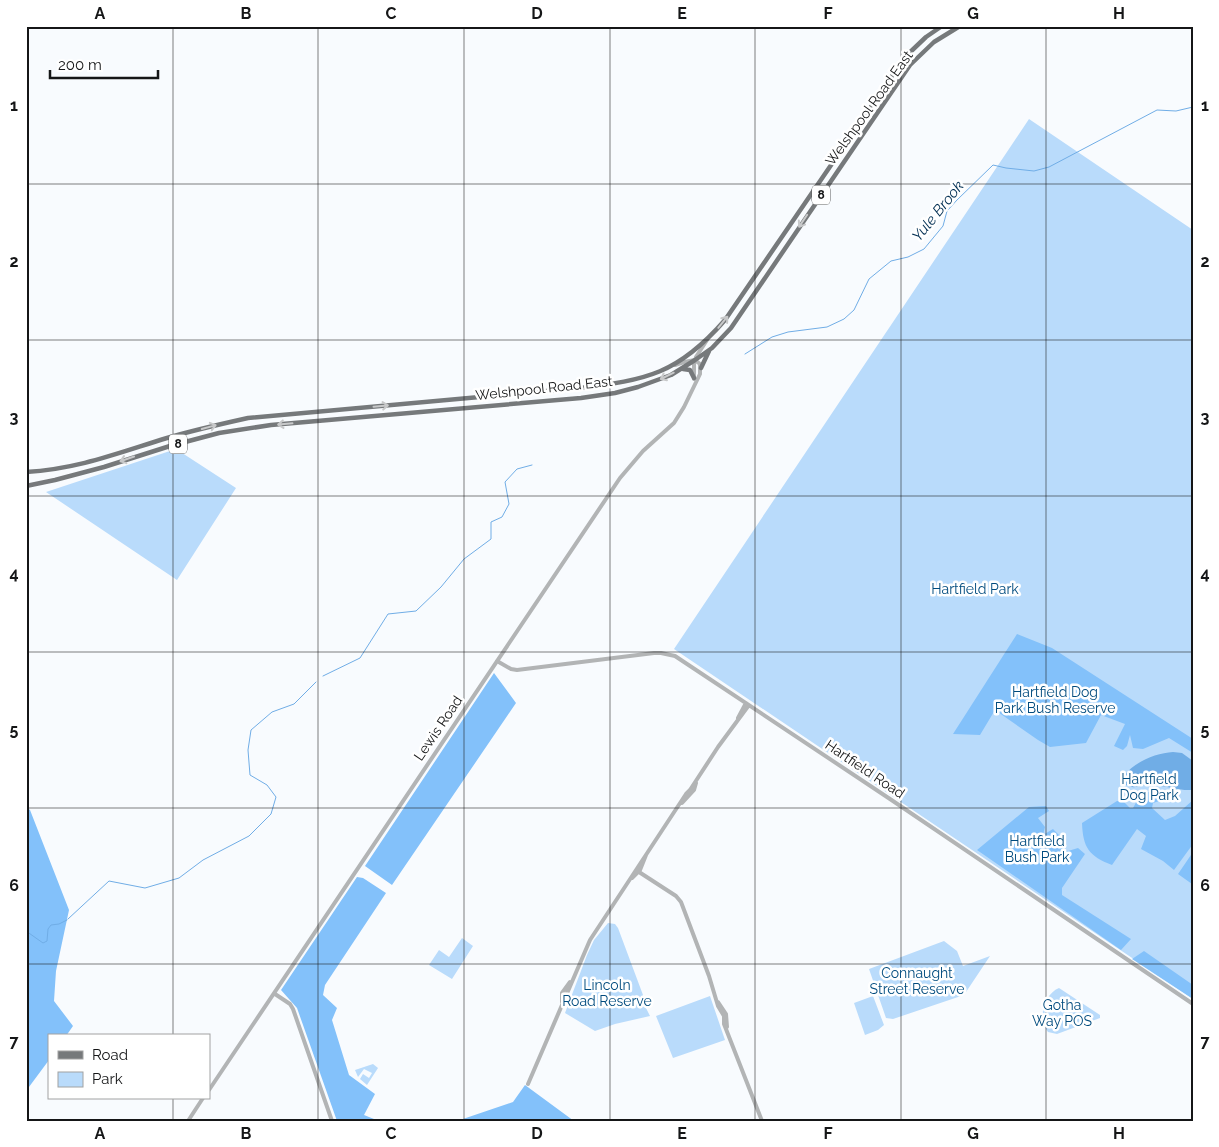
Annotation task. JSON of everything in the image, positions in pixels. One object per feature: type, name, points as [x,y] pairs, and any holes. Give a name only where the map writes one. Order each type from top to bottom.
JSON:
[{"type":"main road","name":"Welshpool Road East","points":[[26,472],[76,466],[217,424],[248,418],[608,385],[643,378],[661,372],[673,366],[708,340],[725,320],[905,57],[926,37],[942,26]]},
{"type":"main road","points":[[946,26],[952,29]]},
{"type":"main road","name":"Welshpool Road East","points":[[26,486],[100,468],[219,433],[271,425],[581,398],[614,393],[656,381],[681,369],[712,348],[731,328],[910,65],[926,49],[952,29],[960,26]]},
{"type":"main road","points":[[701,368],[712,348]]},
{"type":"main road","points":[[681,369],[690,370],[694,378]]},
{"type":"main road","points":[[446,400],[446,409]]},
{"type":"street","name":"Lewis Road","points":[[693,386],[695,360],[699,351],[708,340]]},
{"type":"street","points":[[673,366],[695,360],[700,364],[701,368]]},
{"type":"street","name":"Lewis Road","points":[[210,1089],[620,478],[643,451],[674,423],[700,374],[701,368]]},
{"type":"street","name":"Hartfield Road","points":[[497,661],[511,669],[517,670],[654,653],[675,656],[1193,1004]]},
{"type":"street","points":[[528,1084],[590,940],[629,880],[639,870],[647,853],[748,704]]},
{"type":"street","points":[[639,870],[676,896],[681,902],[762,1121]]},
{"type":"street","points":[[274,994],[290,1004],[293,1009],[332,1121]]},
{"type":"street","points":[[188,1121],[202,1100]]},
{"type":"green space","name":"Hartfield Park","points":[[1029,119],[1193,230],[1193,999],[674,649]]},
{"type":"green space","points":[[176,449],[236,488],[177,580],[46,492]]},
{"type":"green space","name":"Hartfield Dog Park Bush Reserve","points":[[1017,634],[1052,648],[1193,739],[1193,753],[1169,738],[1143,749],[1133,748],[1130,735],[1127,746],[1123,750],[1114,746],[1125,724],[1101,715],[1086,743],[1050,747],[995,710],[980,735],[953,734]]},
{"type":"green space","points":[[494,673],[516,703],[392,885],[365,866]]},
{"type":"green space","points":[[1142,792],[1158,792],[1162,794],[1162,798],[1153,803],[1152,808],[1165,820],[1175,816],[1193,800],[1193,844],[1174,870],[1163,861],[1141,849],[1146,836],[1137,829],[1112,865],[1098,858],[1086,845],[1082,823],[1117,801],[1123,801],[1130,808],[1133,808]]},
{"type":"green space","name":"Hartfield Bush Park","points":[[1046,806],[1049,811],[1038,818],[1045,827],[1043,835],[1053,829],[1062,838],[1061,848],[1068,851],[1078,848],[1085,854],[1062,888],[1062,895],[1131,939],[1121,950],[977,850],[1029,807]]},
{"type":"green space","points":[[26,807],[30,810],[69,910],[56,971],[54,1001],[73,1026],[67,1034],[48,1034],[48,1061],[26,1091]]},
{"type":"green space","points":[[1193,852],[1193,882],[1192,884],[1178,874]]},
{"type":"green space","points":[[357,877],[363,878],[386,893],[325,985],[323,995],[337,1008],[332,1020],[349,1075],[375,1094],[364,1115],[379,1121],[337,1121],[297,1008],[281,990]]},
{"type":"green space","name":"Lincoln Road Reserve","points":[[608,923],[615,924],[618,928],[643,995],[643,1002],[650,1016],[595,1031],[565,1013],[594,940]]},
{"type":"green space","points":[[462,938],[473,946],[452,979],[429,965],[439,950],[449,957]]},
{"type":"green space","name":"Connaught Street Reserve","points":[[944,941],[957,951],[963,966],[990,956],[964,995],[893,1019],[886,1018],[869,969]]},
{"type":"green space","points":[[1144,951],[1193,985],[1193,999],[1132,959]]},
{"type":"green space","name":"Gotha Way POS","points":[[1059,988],[1100,1015],[1100,1018],[1057,1034],[1048,1032],[1043,1020],[1044,1007],[1049,996]]},
{"type":"green space","points":[[710,996],[725,1040],[673,1058],[656,1016]]},
{"type":"green space","points":[[873,996],[884,1025],[878,1030],[865,1035],[854,1003]]},
{"type":"green space","points":[[373,1064],[378,1068],[367,1085],[360,1079],[363,1074],[369,1078],[372,1073],[364,1069],[358,1077],[355,1070]]},
{"type":"green space","points":[[525,1085],[574,1121],[457,1121],[513,1102]]},
{"type":"shaded area","points":[[1173,752],[1182,753],[1193,761],[1193,790],[1155,785],[1135,787],[1126,785],[1124,776],[1133,766],[1153,756]]},
{"type":"waterway","name":"Yule Brook","points":[[745,354],[772,337],[788,332],[827,327],[844,319],[854,310],[869,279],[891,261],[908,257],[924,249],[943,226],[947,211],[993,165],[1034,171],[1049,167],[1157,110],[1176,111],[1193,107]]},
{"type":"waterway","points":[[323,676],[360,658],[388,614],[416,611],[441,587],[464,559],[491,539],[491,522],[502,517],[509,504],[505,482],[517,469],[532,465]]},
{"type":"waterway","points":[[68,919],[109,881],[145,888],[179,878],[203,860],[249,836],[271,814],[276,797],[267,785],[250,775],[248,750],[251,730],[272,712],[294,704],[316,682]]},
{"type":"waterway","points":[[26,931],[43,943],[47,941],[48,929],[51,925],[67,920]]},
{"type":"park label","name":"Hartfield Dog Park","points":[[1149,788]]}]
